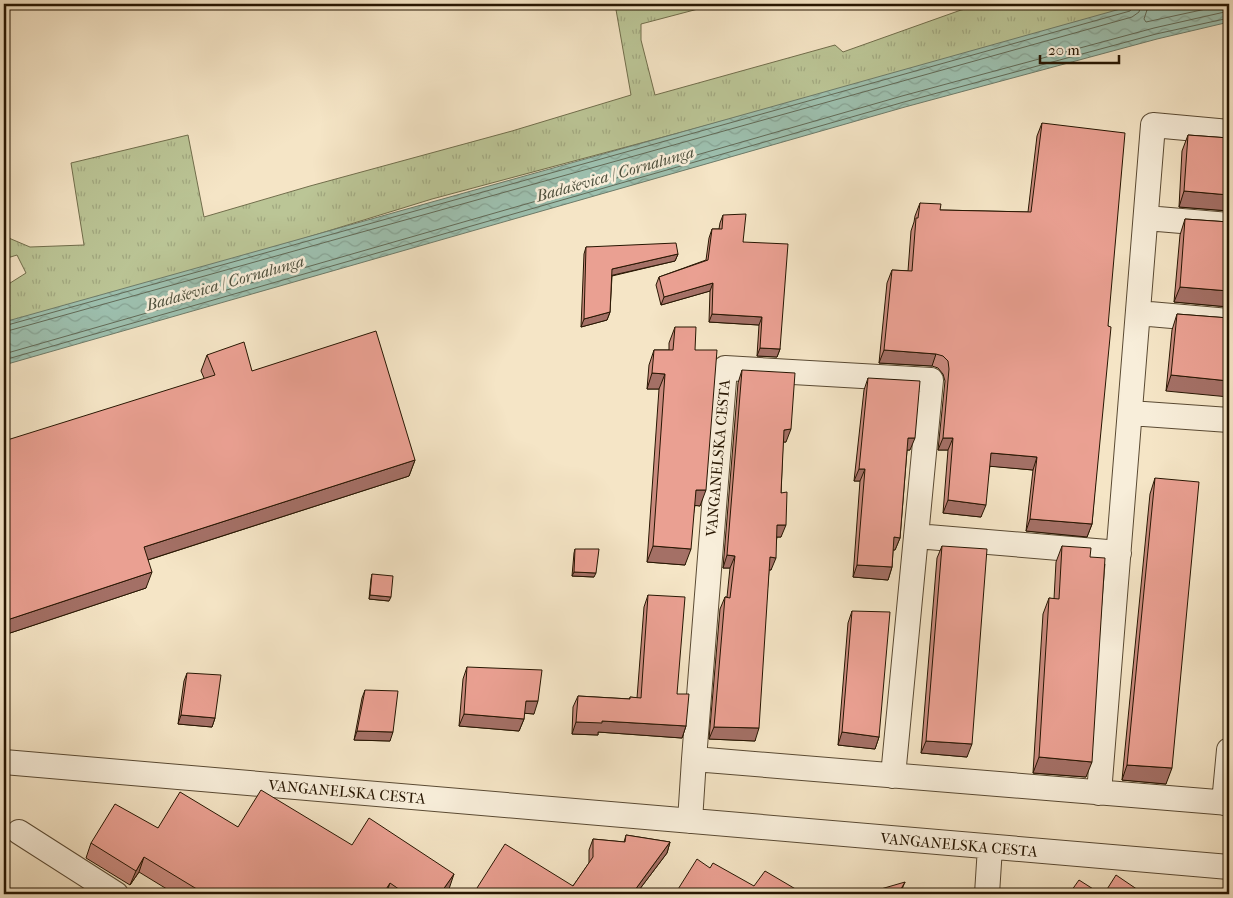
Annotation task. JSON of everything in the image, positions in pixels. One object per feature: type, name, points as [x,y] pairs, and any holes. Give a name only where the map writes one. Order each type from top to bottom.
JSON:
[{"type":"street","points":[[1100,793],[1153,125],[1229,132]]},
{"type":"street","points":[[1146,218],[1229,224]]},
{"type":"street","points":[[1138,314],[1229,321]]},
{"type":"street","name":"VANGANELSKA CESTA","points":[[690,821],[725,368],[931,380],[893,776]]},
{"type":"street","points":[[1130,413],[1229,420]]},
{"type":"street","points":[[916,536],[1119,553]]},
{"type":"street","points":[[694,759],[1227,803],[1229,750]]},
{"type":"street","name":"VANGANELSKA CESTA","points":[[4,762],[1229,867]]},
{"type":"street","points":[[19,832],[116,894]]},
{"type":"street","points":[[987,894],[990,847]]},
{"type":"green space","points":[[615,4],[717,4],[641,24],[641,40],[655,95],[835,45],[843,52],[961,10],[990,4],[1160,4],[432,199],[289,243],[4,325],[4,280],[7,285],[26,273],[17,255],[4,259],[4,236],[30,247],[84,245],[71,163],[188,135],[204,217],[512,131],[631,95]]},
{"type":"water","name":"Badaševica / Cornalunga","points":[[1138,4],[1229,4],[1229,22],[1157,39],[905,107],[4,365],[4,322]]},
{"type":"building","points":[[1042,123],[1125,133],[1108,326],[1111,327],[1092,524],[1030,519],[1037,457],[991,453],[986,505],[948,500],[953,438],[943,438],[949,369],[948,361],[943,356],[936,354],[884,350],[892,270],[912,271],[916,218],[918,218],[920,203],[941,204],[940,210],[1031,212]]},
{"type":"building","points":[[1188,135],[1229,138],[1229,195],[1184,191]]},
{"type":"building","points":[[746,214],[743,242],[788,244],[780,349],[760,348],[762,317],[712,314],[713,283],[664,297],[659,277],[708,260],[712,229],[722,229],[723,215]]},
{"type":"building","points":[[1185,219],[1229,222],[1229,291],[1180,287]]},
{"type":"building","points":[[676,243],[678,254],[612,269],[610,312],[584,319],[586,247]]},
{"type":"building","points":[[1177,314],[1229,318],[1229,381],[1171,375]]},
{"type":"building","points":[[675,327],[696,327],[695,350],[717,350],[706,490],[696,490],[691,549],[653,546],[665,374],[652,373],[654,350],[673,350]]},
{"type":"building","points":[[376,331],[415,460],[144,547],[152,572],[4,621],[4,441],[215,375],[207,355],[244,342],[252,371]]},
{"type":"building","points":[[742,370],[795,373],[791,429],[784,430],[781,493],[787,492],[786,525],[777,525],[776,558],[770,557],[759,728],[714,727],[725,597],[730,598],[735,556],[727,555]]},
{"type":"building","points":[[868,378],[920,381],[915,438],[908,438],[900,538],[894,537],[892,567],[857,565],[865,469],[859,469]]},
{"type":"building","points":[[1155,478],[1199,482],[1172,768],[1127,765]]},
{"type":"building","points":[[942,546],[987,549],[972,744],[926,741]]},
{"type":"building","points":[[1062,546],[1091,548],[1090,557],[1105,558],[1092,762],[1039,757],[1049,598],[1059,599]]},
{"type":"building","points":[[575,549],[599,549],[596,573],[574,572]]},
{"type":"building","points":[[372,574],[393,576],[391,597],[370,595]]},
{"type":"building","points":[[648,595],[685,597],[677,694],[689,694],[686,726],[602,721],[602,723],[576,722],[578,696],[641,698]]},
{"type":"building","points":[[852,611],[890,612],[879,737],[842,732]]},
{"type":"building","points":[[467,667],[542,670],[538,701],[526,701],[524,719],[464,714]]},
{"type":"building","points":[[187,673],[221,675],[215,718],[181,715]]},
{"type":"building","points":[[365,690],[398,691],[393,732],[357,731]]},
{"type":"building","points":[[261,790],[352,845],[369,818],[454,874],[440,894],[406,894],[390,883],[383,894],[205,894],[144,857],[136,871],[91,843],[115,804],[158,828],[180,792],[238,827]]},
{"type":"building","points":[[626,835],[670,842],[632,894],[487,894],[477,888],[505,844],[573,886],[593,857],[593,839],[625,842]]},
{"type":"building","points":[[697,859],[710,868],[713,863],[754,886],[765,871],[804,894],[675,894]]},
{"type":"building","points":[[1116,875],[1144,894],[1104,894]]},
{"type":"building","points":[[1079,880],[1101,894],[1069,894]]},
{"type":"building","points":[[905,882],[898,894],[866,894],[867,893]]}]
